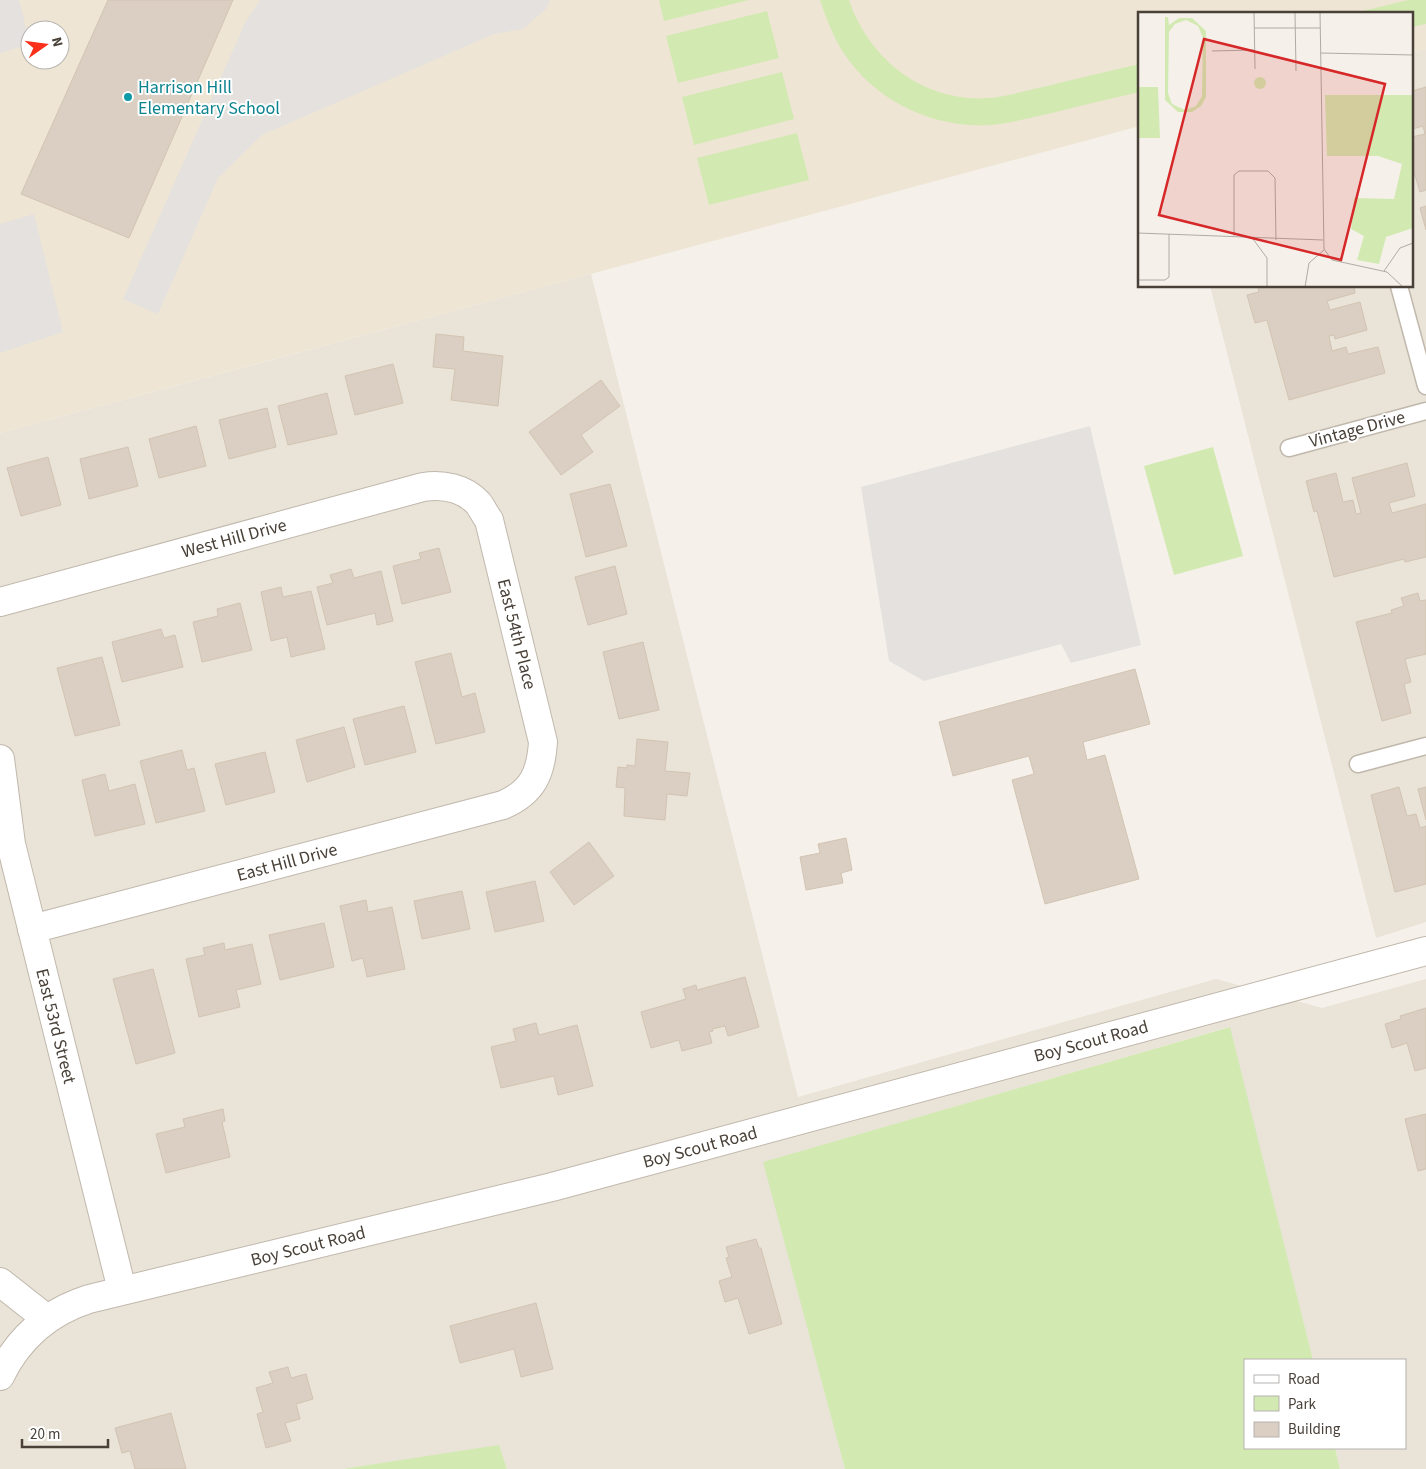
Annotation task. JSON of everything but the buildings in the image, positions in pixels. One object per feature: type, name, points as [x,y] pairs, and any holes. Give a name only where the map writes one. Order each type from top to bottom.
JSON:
[{"type":"street","name":"West Hill Drive","points":[[0,602],[423,487],[450,487],[467,495]]},
{"type":"street","name":"East 54th Place","points":[[467,495],[478,504],[488,520],[543,742],[542,762],[535,780]]},
{"type":"street","name":"East 53rd Street","points":[[0,758],[11,844],[122,1290]]},
{"type":"street","name":"East Hill Drive","points":[[32,929],[497,806],[515,799],[535,780]]},
{"type":"street","name":"Boy Scout Road","points":[[0,1376],[8,1360],[24,1337],[68,1306],[122,1290],[552,1187],[1426,951]]},
{"type":"street","points":[[0,1282],[47,1319]]},
{"type":"lane","points":[[1400,288],[1426,386]]},
{"type":"lane","name":"Vintage Drive","points":[[1289,448],[1426,411]]},
{"type":"lane","points":[[1358,764],[1426,746]]},
{"type":"shaded area","points":[[0,0],[1426,0],[1426,49],[1414,52],[1414,12],[1138,12],[1138,127],[0,433]]},
{"type":"shaded area","points":[[0,0],[19,0],[24,20],[20,20],[20,47],[0,53]]},
{"type":"shaded area","points":[[260,0],[550,0],[547,8],[523,29],[494,34],[262,135],[218,178],[158,314],[123,299],[245,23]]},
{"type":"shaded area","points":[[1426,49],[1426,922],[1376,938],[1211,288],[1414,288],[1414,52]]},
{"type":"shaded area","points":[[34,214],[63,332],[0,353],[0,224]]},
{"type":"shaded area","points":[[591,274],[798,1097],[1216,979],[1322,1008],[1426,979],[1426,1469],[1340,1469],[1335,1449],[1406,1449],[1406,1359],[1313,1359],[1229,1027],[764,1162],[845,1469],[507,1469],[499,1446],[342,1469],[0,1469],[0,433]]},
{"type":"shaded area","points":[[1090,426],[1141,645],[1071,663],[1061,644],[924,681],[889,661],[861,487]]},
{"type":"green space","points":[[659,0],[749,0],[664,21]]},
{"type":"green space","points":[[820,0],[849,0],[858,21],[870,41],[885,58],[902,73],[920,84],[941,93],[964,97],[994,97],[1138,64],[1138,92],[1010,122],[967,125],[946,122],[906,108],[887,97],[871,84],[843,52],[827,20]]},
{"type":"green space","points":[[1408,0],[1426,0],[1426,24],[1414,27],[1414,12],[1358,12]]},
{"type":"green space","points":[[767,11],[779,58],[678,83],[666,36]]},
{"type":"green space","points":[[782,72],[794,119],[694,145],[682,97]]},
{"type":"green space","points":[[797,133],[809,180],[709,205],[697,158]]},
{"type":"green space","points":[[1213,447],[1243,556],[1174,575],[1144,466]]},
{"type":"green space","points":[[1230,1027],[1313,1359],[1244,1359],[1244,1449],[1335,1449],[1340,1469],[845,1469],[763,1162]]},
{"type":"green space","points":[[499,1445],[507,1469],[342,1469]]},
{"type":"place","name":"Harrison Hill Elementary School","points":[[128,97]]}]
